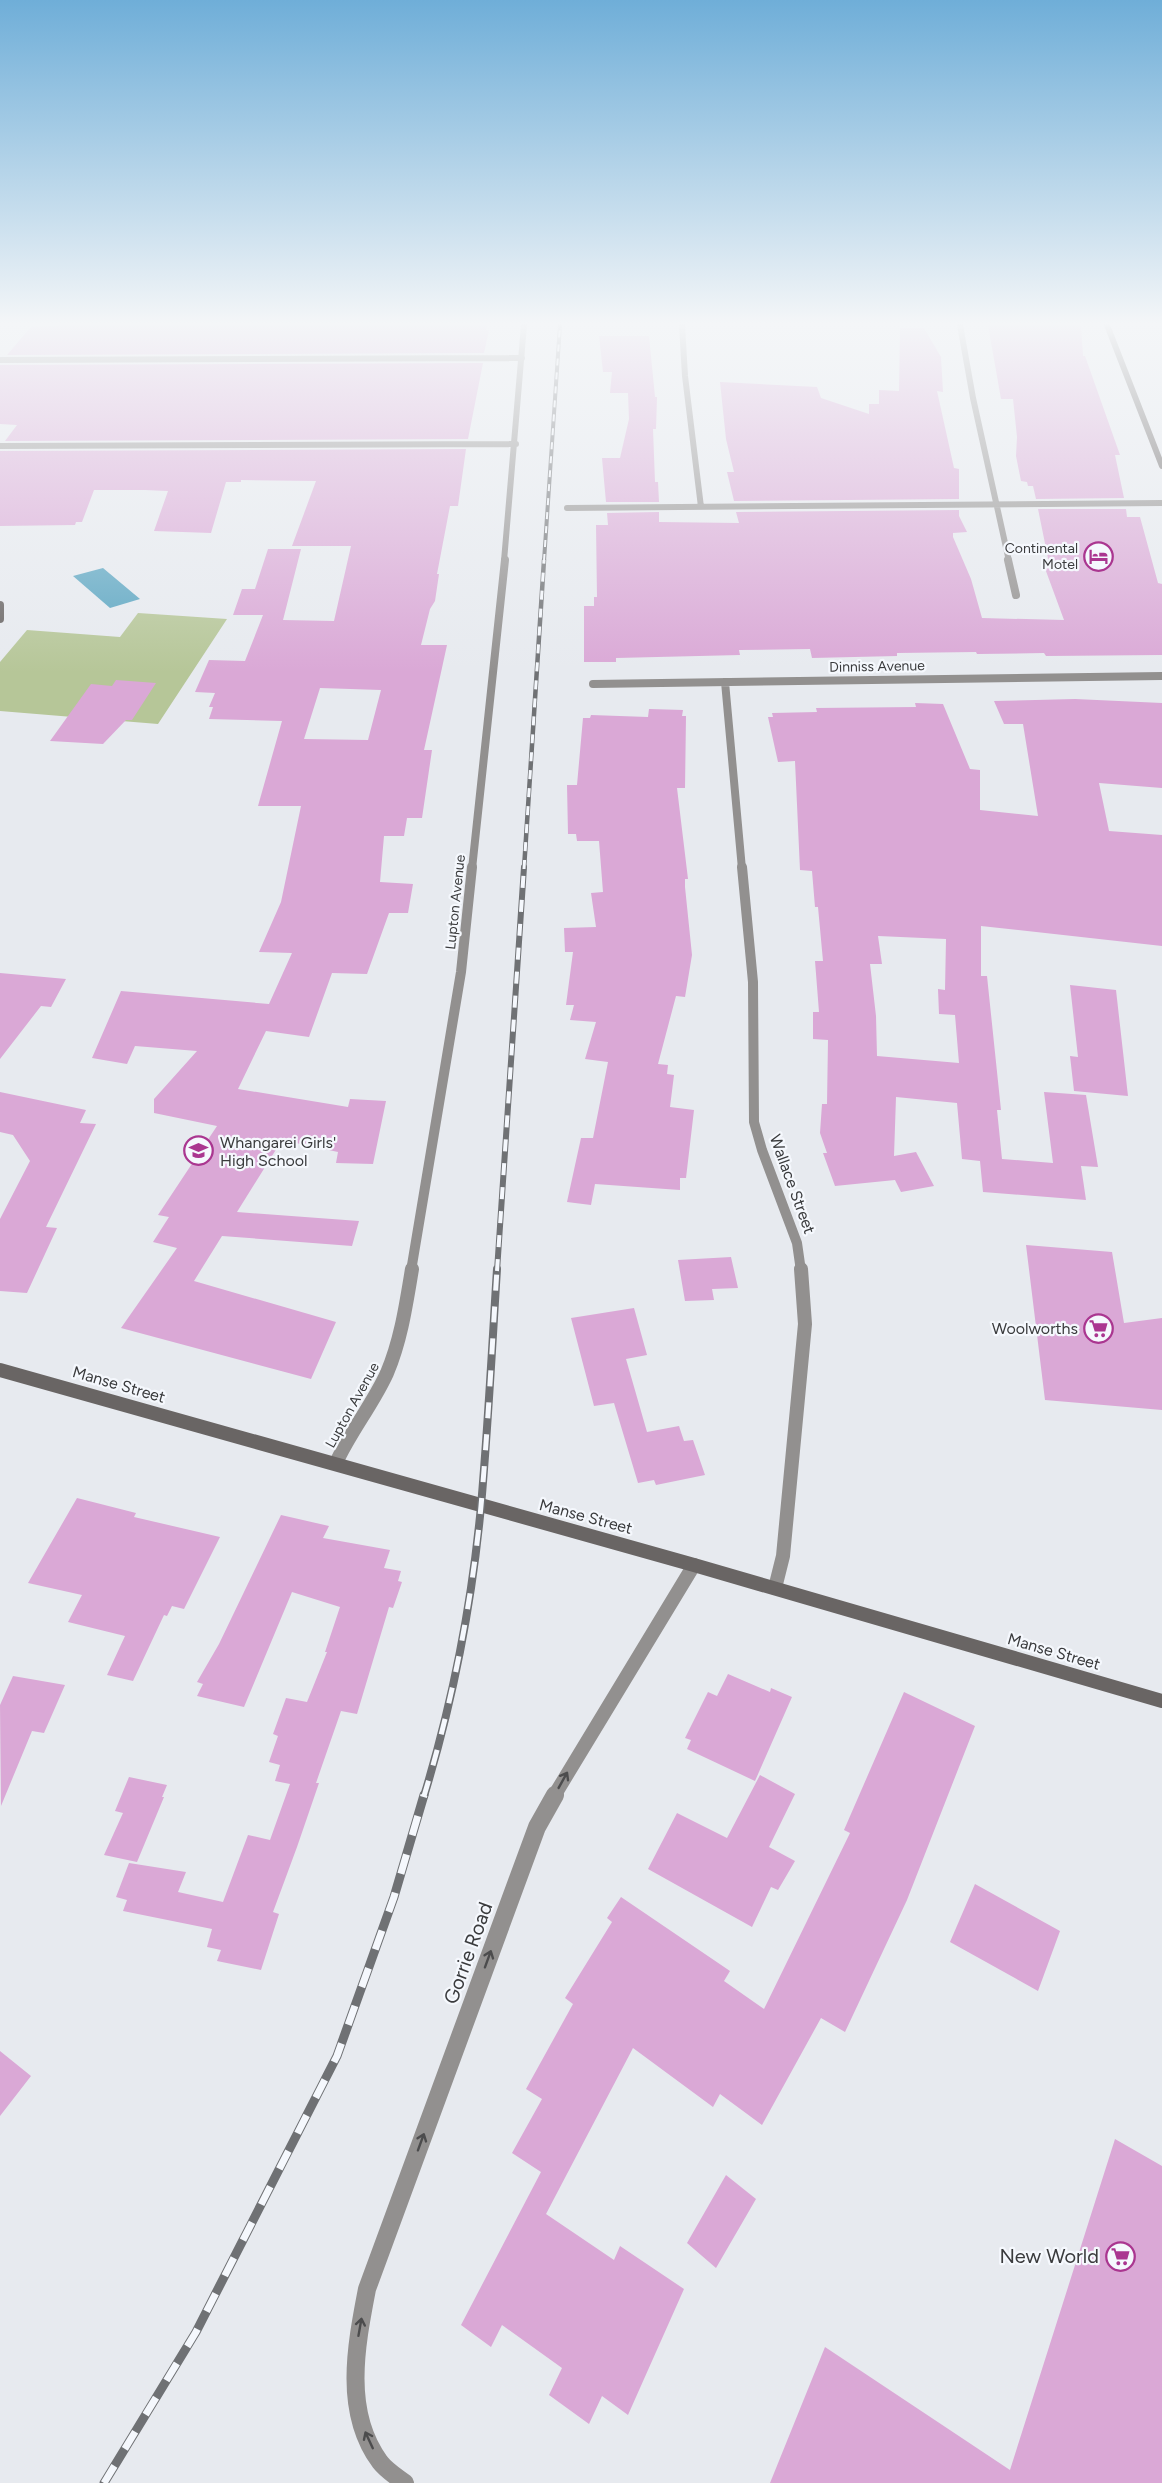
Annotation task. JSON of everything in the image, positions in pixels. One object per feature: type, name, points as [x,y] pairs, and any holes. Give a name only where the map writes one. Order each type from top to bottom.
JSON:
[{"type":"street","name":"Lupton Avenue","points":[[336,1463],[348,1437],[386,1375],[401,1333],[461,972],[516,441]]},
{"type":"street","points":[[693,441],[701,507]]},
{"type":"street","points":[[982,441],[1016,595]]},
{"type":"street","points":[[1152,441],[1162,466]]},
{"type":"street","points":[[0,446],[516,444]]},
{"type":"street","points":[[567,508],[1162,503]]},
{"type":"street","points":[[0,605],[0,620]]},
{"type":"street","name":"Dinniss Avenue","points":[[593,684],[1162,676]]},
{"type":"street","name":"Wallace Street","points":[[725,682],[753,982],[754,1122],[762,1150],[797,1243],[803,1280],[805,1324],[787,1521],[783,1556],[774,1588]]},
{"type":"street","name":"Manse Street","points":[[0,1370],[336,1463],[481,1507],[694,1565],[1162,1701]]},
{"type":"street","name":"Gorrie Road","points":[[405,2483],[381,2463],[358,2413],[355,2385],[357,2342],[366,2289],[537,1827],[573,1763],[694,1565]]},
{"type":"green space","points":[[138,613],[227,619],[158,724],[0,711],[0,662],[27,630],[120,637]]},
{"type":"water","points":[[103,568],[140,599],[110,608],[73,576]]},
{"type":"building","points":[[624,441],[653,441],[655,482],[658,482],[659,502],[606,502],[602,458],[620,458]]},
{"type":"building","points":[[726,441],[948,441],[954,468],[959,469],[959,499],[734,501],[727,472],[734,472]]},
{"type":"building","points":[[1017,441],[1115,441],[1120,455],[1115,455],[1124,498],[1036,499],[1033,486],[1028,486],[1027,482],[1021,481],[1016,456]]},
{"type":"building","points":[[466,449],[458,506],[450,506],[437,574],[439,574],[435,601],[430,609],[421,645],[447,645],[424,750],[432,750],[422,818],[407,818],[404,836],[384,836],[380,882],[413,884],[408,913],[389,913],[367,974],[332,973],[309,1037],[266,1031],[238,1089],[348,1107],[350,1099],[386,1101],[373,1164],[336,1163],[338,1152],[282,1140],[237,1212],[359,1221],[352,1246],[222,1236],[194,1281],[336,1322],[311,1379],[121,1328],[177,1248],[153,1242],[169,1217],[158,1215],[217,1126],[154,1113],[154,1099],[197,1051],[135,1046],[127,1064],[92,1058],[121,991],[269,1004],[292,953],[259,952],[281,902],[301,806],[258,806],[282,721],[209,719],[213,707],[209,707],[215,693],[195,692],[209,660],[245,661],[263,615],[233,615],[242,589],[255,589],[268,549],[301,549],[283,620],[334,621],[351,546],[292,546],[316,481],[241,480],[241,482],[226,482],[211,533],[154,531],[168,491],[145,490],[94,490],[82,522],[76,522],[75,525],[0,526],[0,451]],"holes":[[[320,688],[381,690],[368,740],[304,739]]]},
{"type":"building","points":[[1038,509],[1126,509],[1127,517],[1140,517],[1158,583],[1162,584],[1162,655],[1046,656],[1044,653],[977,654],[976,652],[897,653],[897,656],[812,658],[810,649],[739,650],[740,655],[616,658],[616,662],[584,662],[584,606],[594,606],[594,597],[597,597],[596,525],[608,525],[607,513],[659,512],[659,522],[739,523],[736,512],[959,510],[959,516],[967,532],[953,533],[953,537],[971,579],[982,618],[1064,620],[1043,563],[1049,563]]},
{"type":"building","points":[[116,680],[156,683],[132,720],[126,720],[103,744],[50,741],[91,684],[112,686]]},
{"type":"building","points":[[1075,699],[1162,703],[1162,788],[1099,783],[1109,831],[1162,835],[1162,946],[981,926],[981,976],[987,976],[1001,1110],[997,1110],[1002,1159],[1053,1163],[1044,1092],[1086,1095],[1098,1167],[1081,1166],[1086,1200],[983,1192],[980,1161],[962,1159],[957,1103],[896,1097],[894,1156],[916,1152],[934,1186],[901,1192],[895,1180],[835,1186],[823,1153],[827,1153],[820,1133],[822,1104],[827,1104],[828,1040],[813,1039],[813,1012],[819,1012],[815,961],[823,961],[818,907],[815,907],[812,871],[800,870],[795,761],[778,762],[768,717],[773,717],[772,713],[817,712],[816,708],[916,707],[915,703],[943,704],[970,769],[980,770],[980,810],[1038,816],[1023,724],[1004,724],[994,701]],"holes":[[[878,936],[946,939],[945,990],[938,989],[939,1014],[955,1015],[959,1063],[877,1056],[876,1016],[870,964],[882,964]]]},
{"type":"building","points":[[649,709],[683,710],[682,716],[686,716],[685,788],[677,788],[688,879],[685,879],[685,887],[692,955],[685,997],[676,996],[658,1064],[668,1065],[667,1074],[674,1075],[670,1107],[694,1110],[686,1178],[680,1178],[680,1190],[595,1184],[591,1205],[567,1202],[581,1138],[593,1138],[608,1062],[585,1059],[596,1022],[570,1020],[574,1005],[566,1005],[573,952],[565,952],[564,928],[596,927],[591,893],[603,892],[599,841],[577,841],[576,834],[568,834],[567,785],[577,785],[583,718],[590,718],[591,715],[648,717]]},
{"type":"building","points":[[0,973],[66,979],[51,1007],[41,1006],[0,1059]]},
{"type":"building","points":[[1070,985],[1116,990],[1128,1096],[1074,1091],[1070,1056],[1078,1057]]},
{"type":"building","points":[[0,1092],[86,1110],[80,1123],[96,1124],[46,1227],[57,1228],[27,1293],[0,1291],[0,1219],[30,1161],[13,1135],[0,1132]]},
{"type":"building","name":"Woolworths","points":[[1026,1245],[1112,1252],[1124,1323],[1162,1318],[1162,1410],[1045,1400]]},
{"type":"building","points":[[731,1257],[738,1288],[712,1289],[714,1300],[685,1301],[678,1260]]},
{"type":"building","points":[[634,1308],[647,1355],[626,1359],[647,1432],[679,1426],[684,1441],[693,1440],[705,1475],[656,1485],[654,1480],[638,1483],[614,1403],[594,1406],[571,1318]]},
{"type":"building","points":[[77,1498],[136,1513],[134,1517],[220,1537],[184,1609],[172,1606],[167,1616],[164,1615],[133,1681],[107,1675],[125,1636],[68,1622],[82,1595],[28,1583]]},
{"type":"building","points":[[281,1515],[329,1526],[323,1538],[390,1550],[384,1568],[401,1571],[398,1581],[402,1582],[393,1608],[389,1607],[357,1714],[341,1711],[316,1783],[319,1783],[273,1912],[279,1914],[261,1970],[217,1961],[221,1950],[207,1947],[212,1929],[123,1911],[127,1900],[116,1897],[129,1863],[186,1872],[178,1892],[223,1902],[248,1835],[270,1840],[290,1784],[275,1781],[280,1765],[269,1762],[278,1736],[273,1734],[286,1698],[307,1702],[327,1652],[325,1652],[340,1607],[292,1592],[244,1707],[197,1696],[203,1684],[197,1682],[219,1644]]},
{"type":"building","points":[[728,1674],[770,1692],[771,1688],[792,1697],[755,1781],[687,1749],[691,1740],[685,1738],[708,1692],[717,1696]]},
{"type":"building","points":[[13,1676],[65,1685],[44,1733],[32,1731],[1,1806],[0,1705]]},
{"type":"building","points":[[904,1692],[975,1726],[907,1900],[845,2032],[821,2018],[762,2125],[720,2094],[713,2107],[633,2048],[546,2214],[614,2260],[620,2246],[684,2289],[628,2415],[602,2396],[589,2424],[549,2395],[562,2368],[502,2325],[491,2347],[461,2325],[541,2172],[512,2153],[542,2099],[526,2089],[573,2004],[565,1998],[612,1922],[607,1918],[621,1897],[730,1971],[724,1981],[764,2009],[850,1833],[844,1830]]},
{"type":"building","points":[[760,1775],[795,1794],[769,1847],[795,1861],[778,1890],[771,1887],[752,1927],[648,1869],[677,1813],[727,1838]]},
{"type":"building","points":[[129,1777],[167,1785],[137,1862],[104,1855],[123,1813],[115,1811]]},
{"type":"building","points":[[975,1884],[1060,1931],[1038,1991],[950,1942]]},
{"type":"building","points":[[0,2051],[31,2076],[0,2116]]},
{"type":"building","name":"New World","points":[[1115,2139],[1162,2166],[1162,2483],[770,2483],[825,2347],[1010,2470]]},
{"type":"building","points":[[726,2175],[756,2199],[716,2268],[687,2243]]},
{"type":"railway","points":[[544,561],[552,441]]},
{"type":"railway","points":[[524,869],[544,560]]},
{"type":"railway","points":[[497,1271],[524,867]]},
{"type":"railway","points":[[424,1796],[452,1689],[472,1579],[483,1476],[497,1269]]},
{"type":"railway","points":[[104,2483],[196,2332],[337,2056],[394,1897],[424,1795]]},
{"type":"place","name":"Continental Motel","points":[[1099,556]]},
{"type":"place","name":"Whangarei Girls' High School","points":[[199,1151]]},
{"type":"place","name":"Woolworths","points":[[1099,1328]]},
{"type":"place","name":"New World","points":[[1120,2256]]}]
